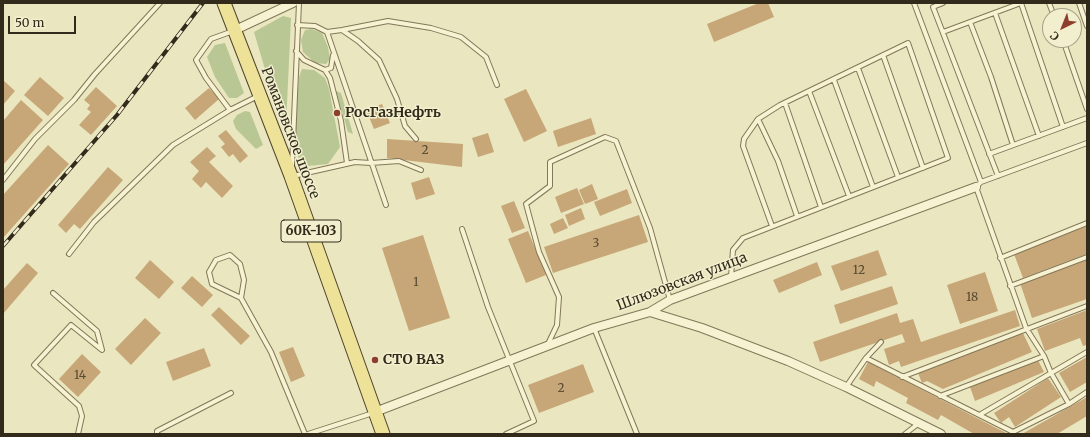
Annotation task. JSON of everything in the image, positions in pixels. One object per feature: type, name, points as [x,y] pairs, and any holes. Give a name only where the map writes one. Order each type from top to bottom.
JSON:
[{"type":"main road","name":"Романовское шоссе","points":[[224,3],[258,96],[291,176],[383,434]]},
{"type":"street","points":[[233,31],[292,3]]},
{"type":"street","name":"Шлюзовская улица","points":[[375,412],[594,328],[650,312],[670,300],[731,276],[978,185]]},
{"type":"street","points":[[650,312],[702,328],[788,362],[846,387],[941,434]]},
{"type":"lane","points":[[3,180],[35,139],[74,100],[95,74],[160,3]]},
{"type":"lane","points":[[299,3],[291,176],[348,163],[399,161],[421,170]]},
{"type":"lane","points":[[914,3],[978,185],[1000,258],[1026,328],[1044,356],[1051,373],[1069,404]]},
{"type":"lane","points":[[943,3],[933,7],[998,176]]},
{"type":"lane","points":[[943,32],[1021,3],[1063,127]]},
{"type":"lane","points":[[1079,3],[1087,26]]},
{"type":"lane","points":[[995,13],[1039,136]]},
{"type":"lane","points":[[298,25],[315,26],[327,32],[388,21],[431,28],[461,37],[486,57],[497,85]]},
{"type":"lane","points":[[970,22],[991,77],[1013,145]]},
{"type":"lane","points":[[342,30],[358,41],[379,60],[397,99],[405,126],[416,139]]},
{"type":"lane","points":[[230,110],[206,78],[196,60],[211,39],[233,31]]},
{"type":"lane","points":[[327,32],[386,205]]},
{"type":"lane","points":[[731,276],[733,250],[743,238],[948,158],[908,44],[785,103],[758,119],[744,140],[743,146],[772,226]]},
{"type":"lane","points":[[1066,48],[1087,109]]},
{"type":"lane","points":[[296,50],[304,60],[325,70],[330,78],[341,121],[348,163]]},
{"type":"lane","points":[[325,70],[331,68],[333,53]]},
{"type":"lane","points":[[883,55],[923,168]]},
{"type":"lane","points":[[858,68],[898,177]]},
{"type":"lane","points":[[834,80],[873,187]]},
{"type":"lane","points":[[809,92],[849,196]]},
{"type":"lane","points":[[69,254],[94,222],[173,145],[230,110],[258,96]]},
{"type":"lane","points":[[785,103],[820,207]]},
{"type":"lane","points":[[989,154],[1087,118]]},
{"type":"lane","points":[[758,119],[778,161],[797,216]]},
{"type":"lane","points":[[546,346],[557,325],[559,297],[539,252],[526,204],[550,186],[550,162],[605,136],[616,141],[650,228],[670,300]]},
{"type":"lane","points":[[978,185],[998,176],[1087,143]]},
{"type":"lane","points":[[1000,258],[1087,223]]},
{"type":"lane","points":[[462,229],[488,307],[534,421],[506,434]]},
{"type":"lane","points":[[241,298],[244,280],[240,264],[230,255],[216,260],[209,272],[212,284],[241,298],[272,352],[306,434],[375,412]]},
{"type":"lane","points":[[1010,286],[1087,257]]},
{"type":"lane","points":[[53,293],[97,332],[102,350],[71,325],[34,365],[79,406],[82,416],[78,434]]},
{"type":"lane","points":[[902,377],[1026,328],[1087,306]]},
{"type":"lane","points":[[594,328],[637,434]]},
{"type":"lane","points":[[846,387],[866,358],[881,342]]},
{"type":"lane","points":[[981,414],[1087,352]]},
{"type":"lane","points":[[940,396],[1044,356]]},
{"type":"lane","points":[[866,358],[940,396],[981,414],[1014,432],[1069,404],[1087,392]]},
{"type":"lane","points":[[157,434],[157,431],[231,393]]},
{"type":"lane","points":[[905,434],[919,423]]},
{"type":"green space","points":[[283,16],[291,18],[286,125],[264,66],[254,32]]},
{"type":"green space","points":[[312,29],[322,33],[328,47],[330,59],[326,64],[315,63],[303,52],[301,40],[305,30]]},
{"type":"green space","points":[[225,43],[244,93],[237,98],[229,98],[215,77],[207,57],[215,45]]},
{"type":"green space","points":[[302,69],[314,70],[325,78],[329,89],[340,147],[328,164],[308,166],[300,162],[294,143],[299,77]]},
{"type":"green space","points":[[336,91],[341,93],[353,134],[348,132]]},
{"type":"green space","points":[[245,111],[250,112],[263,145],[256,149],[236,129],[233,121],[237,115]]},
{"type":"building","points":[[759,3],[768,3],[774,17],[714,42],[707,24]]},
{"type":"building","points":[[40,77],[64,98],[48,116],[24,95]]},
{"type":"building","points":[[3,80],[15,91],[3,105]]},
{"type":"building","points":[[96,87],[117,106],[91,135],[79,125],[91,112],[87,109],[90,105],[84,100]]},
{"type":"building","points":[[209,88],[219,99],[195,120],[185,108]]},
{"type":"building","points":[[526,89],[547,131],[524,142],[504,99]]},
{"type":"building","points":[[21,100],[43,120],[3,165],[3,121]]},
{"type":"building","points":[[382,104],[390,123],[374,129],[366,110]]},
{"type":"building","points":[[591,118],[596,134],[558,147],[553,131]]},
{"type":"building","points":[[226,130],[248,156],[240,163],[233,154],[229,157],[221,147],[225,144],[218,136]]},
{"type":"building","points":[[488,133],[494,152],[478,157],[472,138]]},
{"type":"building","points":[[387,139],[463,144],[462,167],[387,158]]},
{"type":"building","points":[[48,145],[69,164],[3,238],[3,195]]},
{"type":"building","points":[[207,147],[216,156],[209,162],[233,186],[222,198],[206,182],[201,188],[192,179],[199,171],[190,162]]},
{"type":"building","points":[[108,167],[123,180],[80,229],[74,224],[66,233],[58,225]]},
{"type":"building","points":[[429,177],[435,194],[416,200],[411,183]]},
{"type":"building","points":[[592,184],[598,199],[585,204],[579,190]]},
{"type":"building","points":[[577,188],[584,204],[561,213],[555,197]]},
{"type":"building","points":[[627,189],[632,203],[600,216],[594,202]]},
{"type":"building","points":[[514,201],[525,228],[512,233],[501,206]]},
{"type":"building","points":[[581,208],[585,219],[569,226],[565,215]]},
{"type":"building","points":[[639,215],[648,242],[553,273],[544,247]]},
{"type":"building","points":[[563,218],[568,228],[554,234],[550,224]]},
{"type":"building","points":[[1087,226],[1087,254],[1023,278],[1014,254]]},
{"type":"building","points":[[528,231],[546,275],[526,283],[508,239]]},
{"type":"building","points":[[423,235],[450,318],[409,331],[382,248]]},
{"type":"building","points":[[878,250],[887,275],[841,291],[831,266]]},
{"type":"building","points":[[1087,259],[1087,299],[1032,318],[1020,283]]},
{"type":"building","points":[[150,260],[174,282],[159,299],[135,278]]},
{"type":"building","points":[[817,262],[822,275],[779,293],[773,280]]},
{"type":"building","points":[[27,263],[38,273],[3,314],[3,290]]},
{"type":"building","points":[[985,272],[998,311],[960,324],[947,285]]},
{"type":"building","points":[[192,276],[213,295],[202,307],[181,288]]},
{"type":"building","points":[[892,286],[898,304],[840,324],[834,305]]},
{"type":"building","points":[[219,307],[250,336],[241,345],[211,315]]},
{"type":"building","points":[[1015,310],[1020,326],[901,367],[899,361],[889,365],[884,349],[905,342],[902,334],[820,362],[813,342],[897,313],[900,323],[913,319],[921,342]]},
{"type":"building","points":[[1087,310],[1087,345],[1083,346],[1080,338],[1045,351],[1037,329]]},
{"type":"building","points":[[145,318],[161,333],[131,365],[115,349]]},
{"type":"building","points":[[1022,331],[1032,352],[943,389],[927,381],[922,383],[918,373]]},
{"type":"building","points":[[293,347],[305,376],[291,382],[279,352]]},
{"type":"building","points":[[204,348],[211,366],[173,381],[166,362]]},
{"type":"building","points":[[82,354],[101,372],[78,397],[59,379]]},
{"type":"building","points":[[1087,357],[1087,382],[1070,392],[1059,373]]},
{"type":"building","points":[[1038,360],[1044,372],[975,401],[970,387]]},
{"type":"building","points":[[868,362],[1008,434],[974,434],[941,415],[938,420],[906,403],[908,398],[876,381],[874,387],[859,379]]},
{"type":"building","points":[[583,364],[594,392],[539,413],[528,385]]},
{"type":"building","points":[[1048,378],[1061,397],[1015,427],[1009,417],[1001,423],[994,413]]},
{"type":"building","points":[[1087,397],[1087,416],[1057,434],[1022,434]]},
{"type":"railway","points":[[3,246],[117,115],[203,3]]},
{"type":"place","name":"РосГазНефть","points":[[337,113]]},
{"type":"place","name":"СТО ВАЗ","points":[[375,360]]}]
